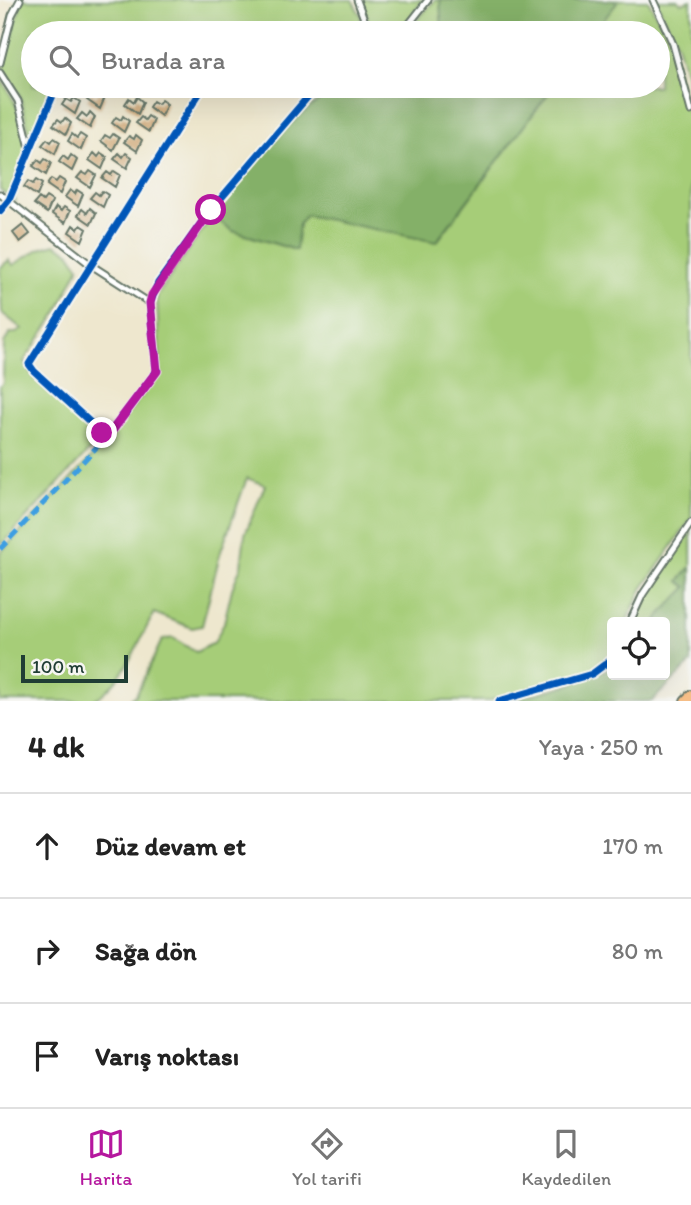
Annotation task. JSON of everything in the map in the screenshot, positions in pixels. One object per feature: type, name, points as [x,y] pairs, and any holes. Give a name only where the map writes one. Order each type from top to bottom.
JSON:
[{"type":"highway","points":[[686,701],[691,696]]},
{"type":"street","points":[[0,63],[20,0]]},
{"type":"street","points":[[357,0],[365,21]]},
{"type":"street","points":[[411,21],[428,0]]},
{"type":"street","points":[[653,0],[663,21]]},
{"type":"street","points":[[670,37],[691,111]]},
{"type":"street","points":[[0,73],[18,101],[30,148]]},
{"type":"street","points":[[0,211],[9,200],[52,98]]},
{"type":"street","points":[[196,98],[29,363],[34,371],[102,433],[111,432],[157,371],[150,303],[158,283],[211,210],[307,98]]},
{"type":"street","points":[[0,194],[91,265],[150,303]]},
{"type":"street","points":[[632,617],[643,594],[691,523]]},
{"type":"street","points":[[499,701],[592,674],[607,663]]},
{"type":"green space","points":[[22,0],[352,0],[361,16],[361,21],[21,21],[21,98],[48,98],[31,139],[20,96],[3,70]]},
{"type":"green space","points":[[362,0],[423,0],[407,21],[368,19]]},
{"type":"green space","points":[[435,0],[440,0],[441,21],[416,21]]},
{"type":"green space","points":[[440,0],[612,0],[617,3],[603,21],[441,21]]},
{"type":"green space","points":[[612,0],[648,0],[660,21],[602,21],[616,3]]},
{"type":"green space","points":[[656,0],[678,0],[681,3],[691,0],[691,94],[677,44],[670,29],[670,21],[666,21]]},
{"type":"green space","points":[[670,40],[691,127],[691,519],[642,589],[628,617],[607,617],[607,662],[590,672],[487,701],[128,701],[136,695],[162,640],[173,638],[196,652],[214,643],[224,623],[241,566],[245,534],[265,485],[247,478],[220,554],[202,626],[192,628],[154,613],[121,674],[103,694],[92,701],[0,701],[0,553],[107,441],[160,371],[157,296],[212,216],[233,231],[295,250],[299,224],[306,215],[437,242],[545,98],[670,98]]},
{"type":"green space","points":[[0,82],[3,82],[12,97],[25,132],[25,155],[13,189],[16,202],[0,190]]},
{"type":"green space","points":[[324,98],[545,98],[436,242],[306,215],[299,224],[296,250],[233,231],[212,216],[274,141],[311,106]]},
{"type":"green space","points":[[55,244],[69,252],[79,267],[57,313],[24,361],[35,379],[101,438],[0,546],[0,387],[3,383],[4,343],[10,333],[22,329],[2,313],[0,268],[9,260],[13,265],[39,249]]},
{"type":"green space","points":[[691,532],[691,567],[679,581],[688,587],[659,617],[636,617]]},
{"type":"green space","points":[[691,567],[691,663],[652,701],[507,701],[571,684],[607,669],[607,680],[670,680],[670,617],[659,617],[687,587],[679,581]]},
{"type":"building","points":[[74,98],[80,102],[75,114],[62,105],[66,99],[71,102]]},
{"type":"building","points":[[88,98],[105,98],[100,109],[87,100]]},
{"type":"building","points":[[129,98],[134,102],[138,98],[143,102],[138,114],[125,104]]},
{"type":"building","points":[[161,100],[167,104],[161,116],[149,107],[153,101],[158,104]]},
{"type":"building","points":[[90,112],[95,117],[90,128],[77,119],[82,113],[87,117]]},
{"type":"building","points":[[123,116],[129,121],[124,132],[112,123],[116,117],[121,120]]},
{"type":"building","points":[[148,116],[154,120],[149,132],[136,123],[141,117],[145,120]]},
{"type":"building","points":[[65,118],[71,123],[66,134],[53,125],[58,119],[62,122]]},
{"type":"building","points":[[72,134],[77,138],[80,134],[86,138],[81,150],[68,141]]},
{"type":"building","points":[[113,134],[119,138],[113,150],[101,141],[105,135],[110,138]]},
{"type":"building","points":[[136,135],[142,140],[137,151],[124,142],[129,136],[134,139]]},
{"type":"building","points":[[54,138],[60,142],[55,154],[42,145],[47,139],[51,142]]},
{"type":"building","points":[[94,153],[98,157],[101,153],[107,157],[102,169],[89,160]]},
{"type":"building","points":[[119,153],[123,157],[126,153],[132,157],[127,168],[114,159]]},
{"type":"building","points":[[71,155],[77,160],[72,171],[59,162],[63,156],[68,160]]},
{"type":"building","points":[[45,159],[51,163],[46,175],[33,166],[38,160],[42,163]]},
{"type":"building","points":[[90,171],[96,175],[90,187],[77,178],[82,172],[87,175]]},
{"type":"building","points":[[114,171],[120,175],[115,187],[102,178],[107,172],[111,175]]},
{"type":"building","points":[[59,178],[65,182],[60,194],[47,185],[51,179],[56,182]]},
{"type":"building","points":[[36,180],[42,184],[37,196],[24,187],[28,181],[33,184]]},
{"type":"building","points":[[70,190],[75,194],[77,190],[83,194],[78,206],[65,197]]},
{"type":"building","points":[[102,191],[108,195],[103,207],[90,198],[95,192],[99,195]]},
{"type":"building","points":[[46,197],[52,201],[47,213],[34,204],[39,198],[43,201]]},
{"type":"building","points":[[56,207],[61,211],[64,207],[70,211],[65,223],[52,214]]},
{"type":"building","points":[[90,208],[96,213],[91,224],[78,215],[82,209],[87,213]]},
{"type":"building","points":[[23,225],[30,234],[20,242],[13,233]]},
{"type":"building","points":[[73,225],[78,229],[81,225],[87,229],[82,241],[69,232]]},
{"type":"marked path","points":[[0,549],[111,432]]},
{"type":"cycle path","points":[[0,211],[9,200],[52,98]]},
{"type":"cycle path","points":[[196,98],[29,364],[102,433],[111,432],[157,371],[150,303],[158,283],[211,210],[307,98]]},
{"type":"cycle path","points":[[499,701],[592,674],[607,663]]},
{"type":"route","points":[[102,433],[111,432],[157,371],[150,303],[152,295],[211,210]]}]
